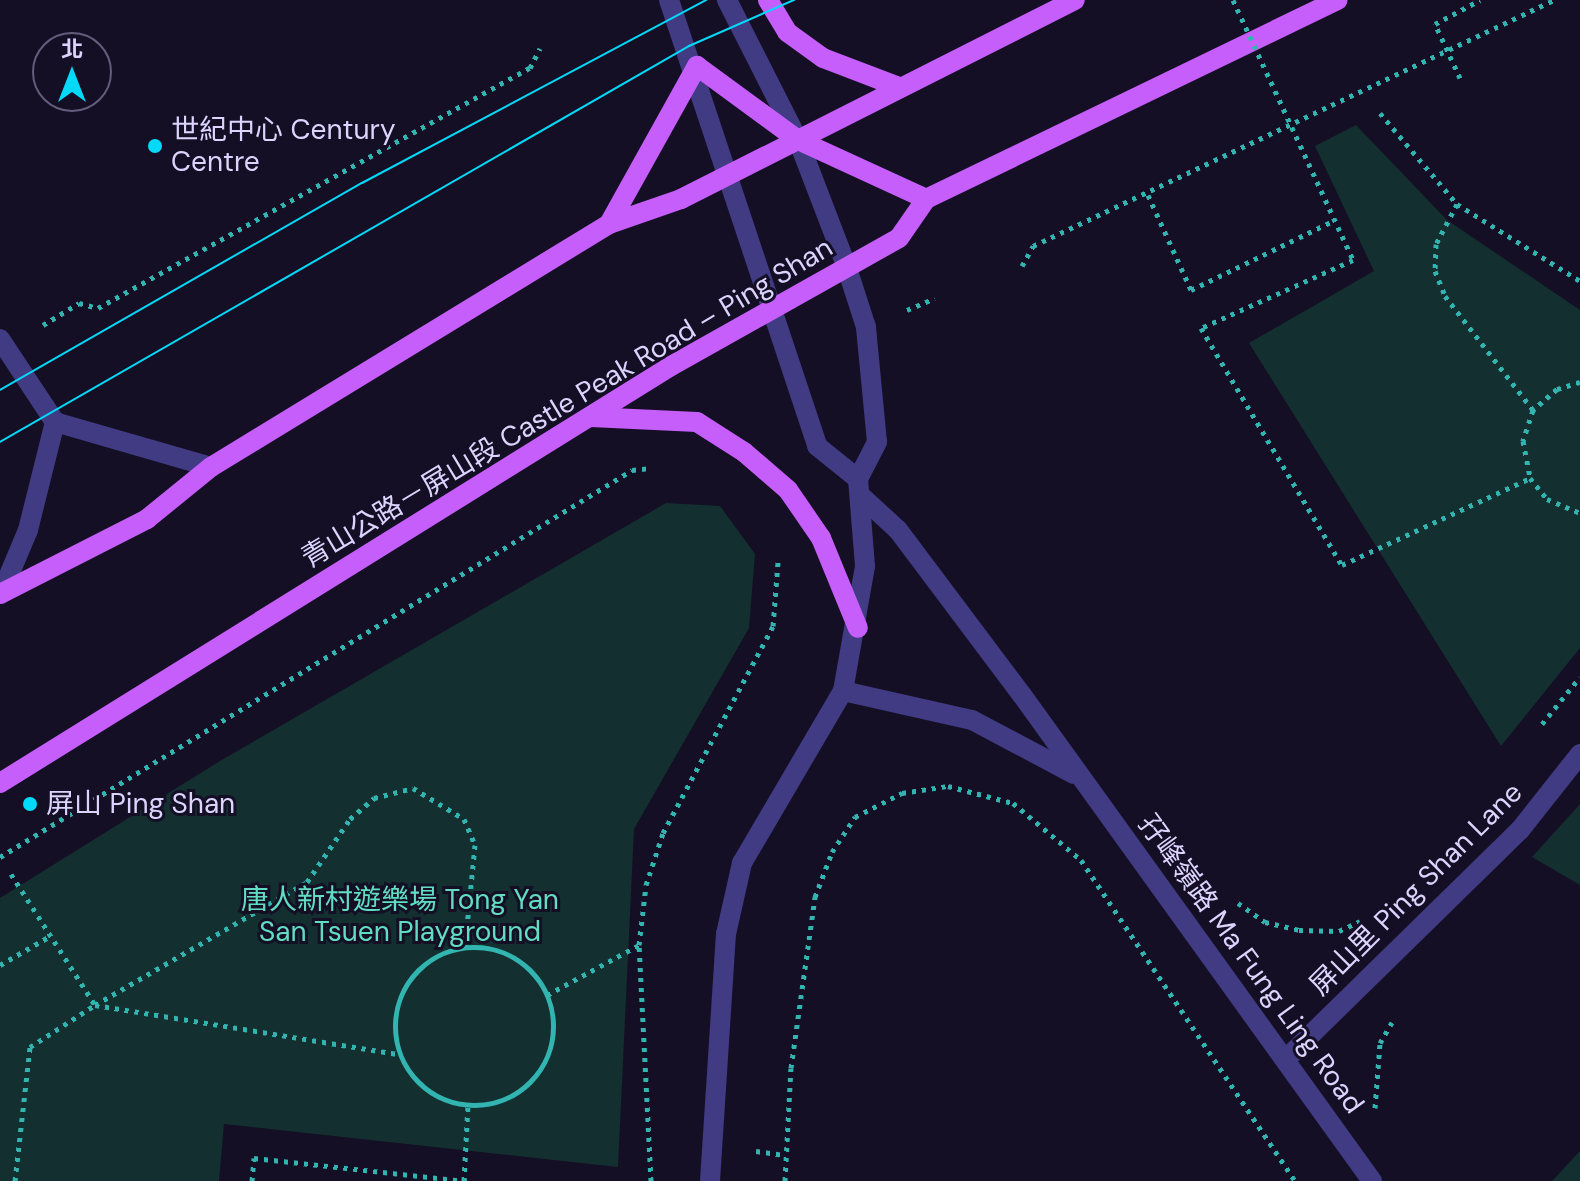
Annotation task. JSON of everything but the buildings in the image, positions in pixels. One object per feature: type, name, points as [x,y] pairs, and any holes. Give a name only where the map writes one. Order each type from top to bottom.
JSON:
[{"type":"main road","points":[[768,0],[787,32],[823,58],[899,87]]},
{"type":"main road","points":[[0,594],[113,540],[211,467],[609,224],[729,175],[1075,0]]},
{"type":"main road","name":"青山公路－屏山段 Castle Peak Road – Ping Shan","points":[[0,783],[587,417],[773,305],[899,238],[926,199],[1337,0]]},
{"type":"main road","points":[[609,224],[697,66],[798,140],[926,199]]},
{"type":"main road","points":[[587,417],[697,422],[744,452],[788,490],[821,538],[858,628]]},
{"type":"street","name":"孖峰嶺路 Ma Fung Ling Road","points":[[669,0],[697,66],[817,446],[898,530],[1287,1058],[1372,1181]]},
{"type":"street","points":[[710,1181],[726,934],[742,863],[843,691],[858,628],[860,488],[877,442],[874,384],[846,265],[798,140],[727,0]]},
{"type":"street","points":[[0,339],[55,422],[211,467]]},
{"type":"street","points":[[0,594],[28,530],[55,422]]},
{"type":"street","name":"孖峰嶺路 Ma Fung Ling Road","points":[[843,691],[972,720],[1028,744],[1083,781]]},
{"type":"street","name":"屏山里 Ping Shan Lane","points":[[1287,1058],[1520,830],[1580,754]]},
{"type":"path","points":[[1233,0],[1353,260],[1201,328],[1342,565],[1530,478]]},
{"type":"path","points":[[1460,78],[1435,24],[1480,0]]},
{"type":"path","points":[[1022,266],[1033,246],[1148,195],[1554,0]]},
{"type":"path","points":[[79,303],[98,308],[530,68],[540,48]]},
{"type":"path","points":[[1380,113],[1457,204],[1580,281]]},
{"type":"path","points":[[1148,195],[1191,290],[1204,280],[1335,220]]},
{"type":"path","points":[[1457,204],[1436,244],[1435,271],[1445,296],[1533,410]]},
{"type":"path","points":[[1580,382],[1557,389],[1533,410],[1523,441],[1530,478],[1547,499],[1580,513]]},
{"type":"path","points":[[0,857],[632,470],[651,468]]},
{"type":"path","points":[[651,1181],[639,945],[646,885],[663,833],[773,626],[780,567],[774,554]]},
{"type":"path","points":[[1536,732],[1580,677]]},
{"type":"path","points":[[785,1181],[791,1068],[815,897],[855,817],[902,793],[948,786],[1013,803],[1081,860],[1295,1181]]},
{"type":"path","points":[[15,1181],[30,1047],[95,1005],[307,882],[350,819],[374,798],[413,788],[464,819],[475,845],[465,947]]},
{"type":"path","points":[[11,874],[95,1005],[399,1054]]},
{"type":"path","points":[[1238,903],[1265,922],[1299,930],[1339,931],[1371,916]]},
{"type":"path","points":[[0,965],[52,935]]},
{"type":"path","points":[[547,995],[639,945]]},
{"type":"path","points":[[465,947],[515,958],[547,995],[553,1020],[542,1068],[504,1100],[468,1105],[430,1093],[399,1054],[394,1031],[406,984],[442,953],[465,947]]},
{"type":"path","points":[[1375,1111],[1380,1043],[1396,1016]]},
{"type":"path","points":[[252,1181],[254,1158],[466,1181],[468,1105]]},
{"type":"green space","points":[[1356,125],[1447,220],[1580,310],[1580,648],[1501,746],[1249,343],[1374,271],[1315,146]]},
{"type":"green space","name":"唐人新村遊樂場 Tong Yan San Tsuen Playground","points":[[666,503],[720,506],[755,554],[749,628],[634,829],[618,1167],[224,1124],[219,1181],[0,1181],[0,898],[220,761]]},
{"type":"green space","points":[[1580,804],[1580,885],[1532,857]]},
{"type":"green space","points":[[1580,1151],[1580,1181],[1552,1181]]},
{"type":"tram line","points":[[0,390],[362,183],[706,0]]},
{"type":"tram line","points":[[0,442],[689,46],[794,0]]},
{"type":"place","name":"世紀中心 Century Centre","points":[[155,146]]},
{"type":"place","name":"屏山 Ping Shan","points":[[30,804]]}]
